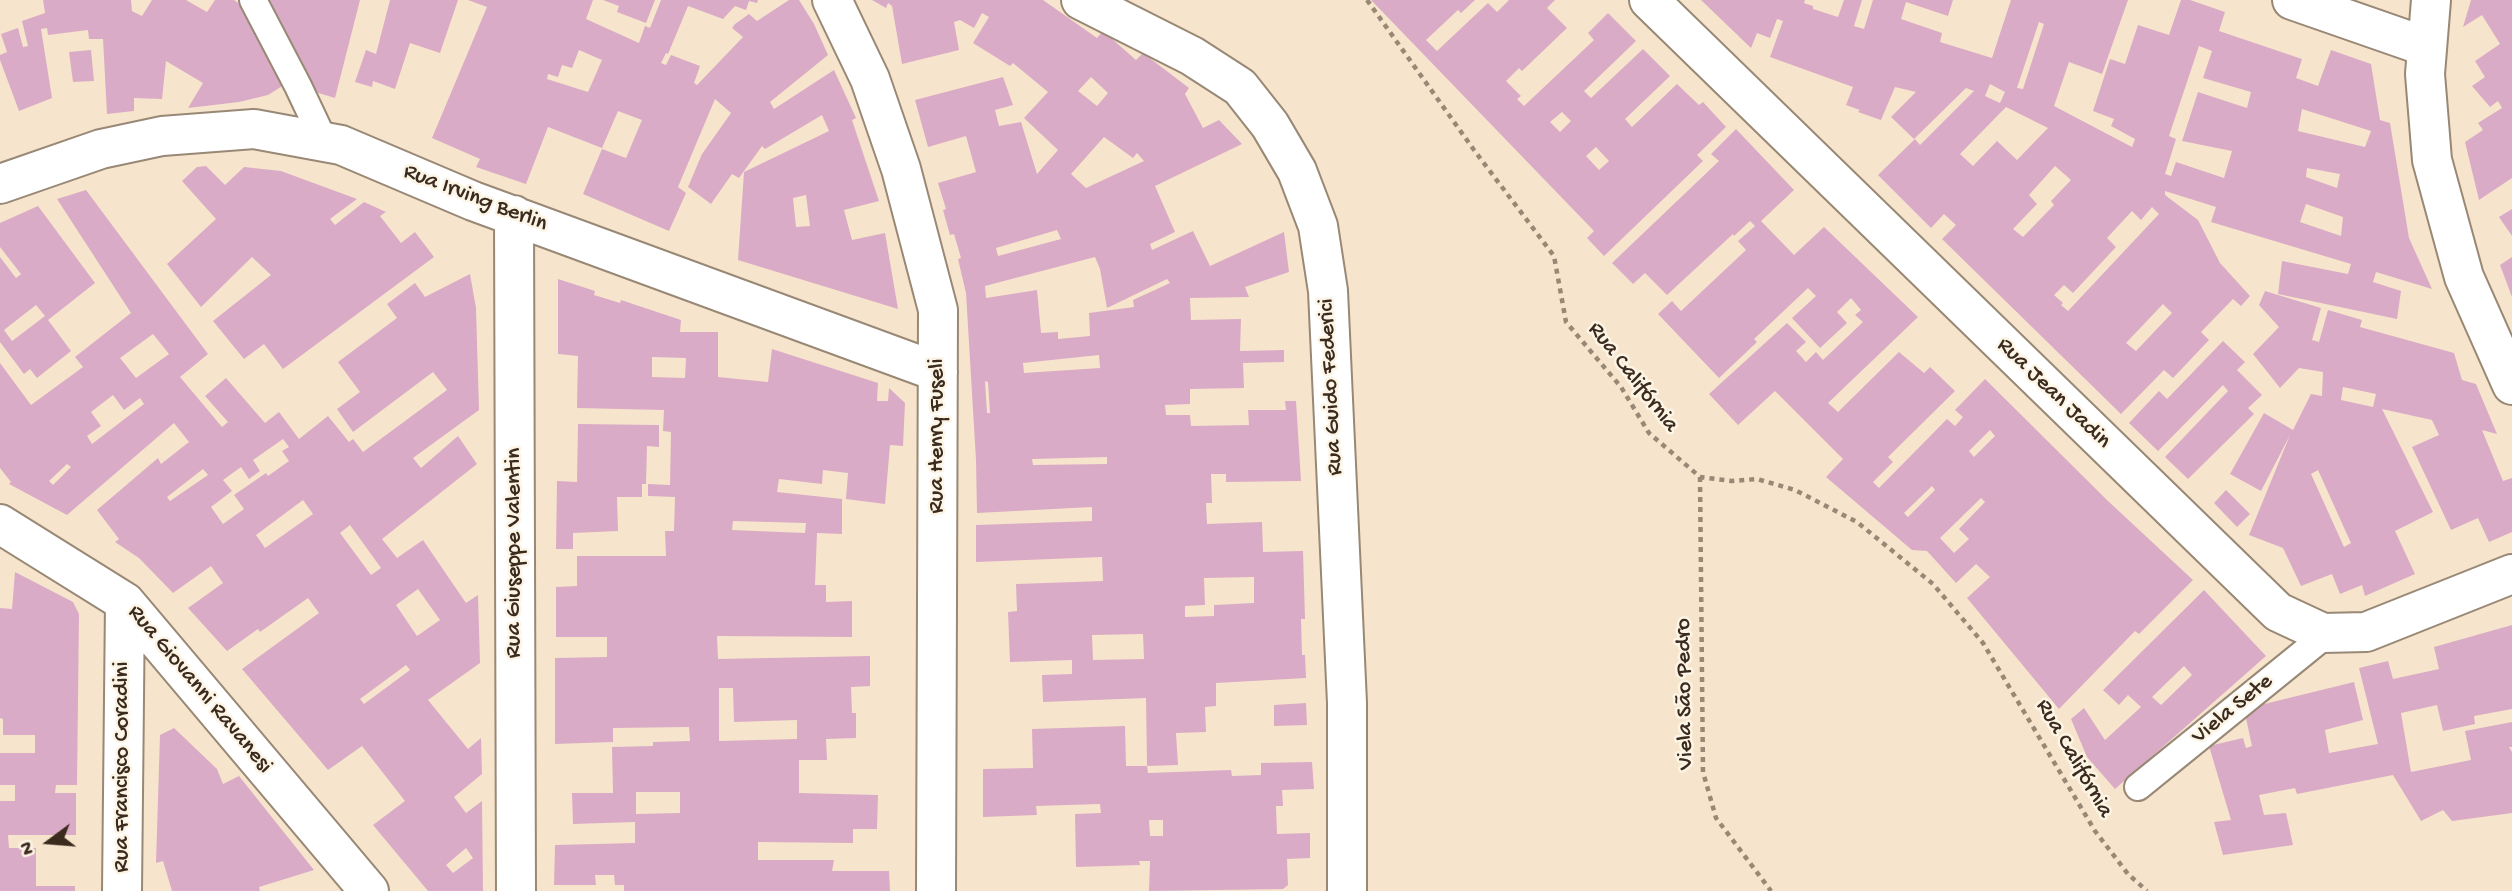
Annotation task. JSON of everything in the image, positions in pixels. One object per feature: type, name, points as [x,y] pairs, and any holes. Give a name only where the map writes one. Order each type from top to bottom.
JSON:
[{"type":"street","name":"Rua Henry Fuseli","points":[[832,0],[870,79],[901,169],[938,310],[936,891]]},
{"type":"street","name":"Rua Guido Federici","points":[[1081,0],[1192,56],[1240,87],[1270,125],[1297,171],[1318,226],[1328,291],[1347,703],[1347,891]]},
{"type":"street","name":"Rua Jean Jadin","points":[[1649,0],[2278,612],[2323,634],[2366,632],[2512,574]]},
{"type":"street","points":[[2292,0],[2427,47]]},
{"type":"street","points":[[2431,0],[2425,74],[2432,160],[2464,277],[2512,385]]},
{"type":"street","name":"Rua Irving Berlin","points":[[0,184],[102,149],[162,136],[254,129],[324,141],[341,145],[473,201],[938,372]]},
{"type":"street","name":"Rua Giuseppe Valentin","points":[[514,215],[516,891]]},
{"type":"street","name":"Rua Giovanni Ravanesi","points":[[0,524],[125,602],[369,891]]},
{"type":"street","name":"Rua Francisco Coradini","points":[[122,891],[125,602]]},
{"type":"lane","points":[[253,0],[324,141]]},
{"type":"lane","name":"Viela Sete","points":[[2138,787],[2328,633]]},
{"type":"path","name":"Rua Califórnia","points":[[1367,0],[1554,256],[1566,322],[1621,387],[1649,433],[1700,477],[1732,481],[1757,479],[1794,490],[1857,522],[1933,584],[1983,643],[2095,831],[2128,874],[2147,891]]},
{"type":"path","name":"Viela São Pedro","points":[[1700,477],[1703,772],[1716,818],[1771,891]]},
{"type":"building","points":[[43,0],[131,0],[132,11],[142,16],[152,0],[186,0],[207,12],[215,0],[234,0],[248,10],[292,80],[268,95],[239,102],[188,108],[203,83],[166,61],[162,99],[134,98],[134,111],[107,114],[103,39],[89,39],[88,30],[48,35],[47,28],[41,29],[52,98],[19,111],[0,60],[0,55],[7,52],[1,34],[18,28],[23,47],[28,46],[22,21],[45,13]]},
{"type":"building","points":[[257,0],[360,0],[335,98],[302,88]]},
{"type":"building","points":[[390,0],[458,0],[440,53],[410,43],[395,89],[373,81],[372,87],[355,82],[366,50],[376,54]]},
{"type":"building","points":[[468,0],[593,0],[586,19],[639,43],[645,26],[650,28],[661,0],[758,0],[757,3],[749,1],[746,10],[735,6],[723,19],[688,6],[668,54],[666,53],[661,63],[666,65],[671,55],[700,66],[694,83],[697,85],[743,37],[732,28],[735,24],[749,14],[757,21],[789,0],[799,0],[828,55],[770,102],[774,109],[834,70],[856,118],[852,120],[879,201],[844,210],[852,240],[885,233],[898,309],[738,260],[744,172],[829,131],[822,115],[765,149],[762,146],[739,178],[732,174],[711,204],[688,187],[702,154],[731,113],[715,99],[678,187],[686,193],[669,231],[583,194],[602,149],[626,158],[642,120],[618,111],[602,148],[548,127],[526,184],[476,167],[480,159],[432,138],[487,7]],"holes":[[[579,50],[602,60],[588,92],[547,79],[548,74],[558,77],[562,65],[572,68]],[[806,195],[810,226],[796,227],[793,198]]]},
{"type":"building","points":[[603,0],[655,0],[646,23],[617,12],[619,6]]},
{"type":"building","points":[[872,0],[1043,0],[1097,38],[1103,31],[1136,60],[1143,53],[1189,88],[1185,94],[1203,128],[1219,120],[1242,144],[1155,186],[1175,232],[1150,244],[1152,250],[1193,231],[1210,266],[1284,232],[1289,272],[1245,287],[1249,297],[1190,298],[1191,320],[1241,319],[1240,351],[1284,350],[1284,362],[1243,363],[1244,388],[1190,389],[1190,404],[1165,405],[1166,415],[1190,415],[1191,426],[1249,425],[1248,410],[1286,410],[1285,401],[1296,401],[1301,481],[1226,482],[1226,474],[1211,474],[1212,503],[1206,503],[1207,524],[1262,522],[1263,552],[1303,551],[1305,619],[1301,619],[1306,678],[1216,683],[1216,706],[1205,707],[1206,732],[1176,733],[1178,765],[1147,766],[1146,698],[1043,702],[1042,675],[1072,674],[1072,660],[1010,662],[1008,612],[1017,611],[1016,584],[1103,581],[1102,557],[976,562],[976,525],[1092,521],[1092,507],[977,513],[966,293],[958,259],[961,258],[954,234],[950,235],[938,183],[976,172],[966,136],[928,147],[915,100],[1003,77],[1013,105],[995,110],[999,126],[1021,122],[1037,174],[1058,150],[1024,118],[1048,92],[1013,63],[1010,66],[973,43],[989,17],[982,13],[974,28],[960,20],[954,22],[959,50],[902,64],[892,6],[888,3],[886,8]],"holes":[[[1091,77],[1108,93],[1097,106],[1078,91]],[[1104,137],[1133,158],[1137,153],[1144,161],[1086,188],[1071,174]],[[1057,230],[1061,239],[998,256],[996,248]],[[1095,257],[1100,269],[1107,308],[1167,279],[1170,283],[1133,300],[1134,307],[1089,313],[1090,336],[1058,339],[1058,332],[1041,333],[1037,290],[986,298],[985,286]],[[1099,355],[1100,368],[1024,373],[1023,363]],[[985,381],[988,382],[990,413],[987,413]],[[1107,457],[1107,464],[1033,465],[1032,459]],[[1254,577],[1254,603],[1214,605],[1214,616],[1185,617],[1185,606],[1205,605],[1204,578]],[[1143,634],[1144,659],[1093,660],[1092,635]]]},
{"type":"building","points":[[1371,0],[1475,0],[1461,13],[1458,10],[1426,40],[1437,51],[1488,3],[1497,12],[1509,0],[1555,0],[1547,8],[1567,28],[1522,71],[1519,68],[1506,81],[1521,96],[1517,99],[1524,106],[1594,40],[1588,33],[1608,13],[1636,41],[1584,91],[1591,98],[1643,49],[1670,76],[1625,119],[1632,127],[1677,84],[1699,105],[1703,102],[1726,127],[1697,155],[1703,161],[1604,256],[1587,238],[1594,231]],"holes":[[[1562,112],[1571,121],[1560,132],[1550,122]],[[1596,147],[1609,161],[1599,170],[1586,156]]]},
{"type":"building","points":[[1701,0],[1805,0],[1804,3],[1813,6],[1813,9],[1838,17],[1844,0],[1862,0],[1854,26],[1864,29],[1873,0],[1953,0],[1948,16],[1906,2],[1901,19],[1942,33],[1940,42],[1992,58],[2011,0],[2128,0],[2102,74],[2069,62],[2054,106],[2132,147],[2135,139],[2111,126],[2114,119],[2093,111],[2110,59],[2125,64],[2138,25],[2169,35],[2181,0],[2190,0],[2225,12],[2219,31],[2302,59],[2296,78],[2318,86],[2331,50],[2371,64],[2380,120],[2390,123],[2409,238],[2432,289],[2376,272],[2373,282],[2401,291],[2397,319],[2278,294],[2282,261],[2348,274],[2351,264],[2211,222],[2216,207],[2165,191],[2165,195],[2198,220],[2220,263],[2250,296],[2241,306],[2233,299],[2201,332],[2209,340],[2173,378],[2164,370],[2121,414],[1942,239],[1956,225],[1944,214],[1931,228],[1878,175],[1915,139],[1920,145],[1974,91],[1966,88],[1914,139],[1891,117],[1916,92],[1895,87],[1881,120],[1846,105],[1853,87],[1770,57],[1783,21],[1777,19],[1770,38],[1757,33],[1751,48]],"holes":[[[2039,22],[2044,24],[2023,89],[2017,88]],[[2199,46],[2212,51],[2203,78],[2251,92],[2247,108],[2198,92],[2182,141],[2232,151],[2224,178],[2176,162],[2171,176],[2165,174],[2176,139],[2169,136]],[[1990,84],[2005,92],[2000,103],[1985,96]],[[2006,107],[2048,128],[2017,160],[1997,141],[1973,166],[1960,154]],[[2302,109],[2371,131],[2365,147],[2298,131]],[[2055,166],[2071,180],[2051,201],[2054,205],[2023,237],[2013,229],[2037,204],[2029,195]],[[2307,168],[2340,174],[2337,188],[2306,177]],[[2306,204],[2343,217],[2341,236],[2300,222]],[[2152,207],[2159,214],[2068,311],[2054,295],[2064,285],[2073,293],[2116,247],[2107,238],[2132,211],[2141,220]],[[2163,304],[2172,313],[2136,351],[2126,343]]]},
{"type":"building","points":[[2471,0],[2512,0],[2512,178],[2479,200],[2465,142],[2483,130],[2478,123],[2502,108],[2498,101],[2490,107],[2472,86],[2485,77],[2475,61],[2500,44],[2482,15],[2463,27]]},
{"type":"building","points":[[91,50],[94,81],[73,82],[69,52]]},
{"type":"building","points":[[1736,129],[1794,190],[1761,221],[1794,255],[1824,227],[1918,317],[1828,403],[1838,412],[1899,352],[1924,373],[1930,367],[1955,391],[1888,457],[1893,462],[1873,482],[1879,488],[1947,419],[1955,426],[1963,417],[1955,410],[1985,379],[2108,501],[2193,580],[2139,634],[2135,631],[2059,709],[1967,598],[1990,577],[1976,564],[1956,583],[1927,551],[1912,550],[1826,477],[1843,459],[1775,391],[1738,425],[1709,394],[1787,323],[1806,342],[1796,351],[1806,362],[1816,352],[1823,360],[1863,322],[1855,315],[1861,310],[1851,298],[1837,312],[1847,323],[1820,348],[1792,318],[1816,296],[1808,288],[1754,339],[1757,342],[1719,378],[1658,314],[1672,301],[1681,311],[1746,250],[1738,241],[1755,226],[1750,221],[1734,236],[1733,234],[1667,295],[1645,273],[1633,284],[1612,263],[1719,161],[1711,154]],"holes":[[[1990,430],[1995,436],[1974,457],[1969,451]],[[1932,486],[1935,490],[1908,517],[1904,513]],[[1981,498],[1985,502],[1959,529],[1969,539],[1954,553],[1940,538]]]},
{"type":"building","points":[[206,166],[225,185],[244,167],[281,171],[357,199],[330,219],[335,225],[364,202],[386,212],[380,216],[401,243],[415,232],[434,257],[283,369],[264,344],[244,359],[213,321],[271,275],[252,257],[201,307],[167,264],[216,219],[182,181],[197,167]]},
{"type":"building","points":[[86,190],[208,354],[180,377],[222,427],[228,422],[205,396],[226,378],[265,423],[279,412],[299,439],[328,416],[349,442],[353,439],[363,452],[447,390],[433,372],[353,432],[337,409],[360,392],[338,362],[397,318],[387,304],[415,283],[425,297],[470,274],[476,308],[479,410],[413,458],[421,468],[458,436],[477,464],[382,539],[397,558],[423,540],[466,603],[478,595],[480,663],[428,700],[468,749],[481,738],[482,774],[454,797],[466,813],[482,801],[483,891],[428,891],[373,825],[405,801],[362,746],[328,770],[242,669],[319,613],[308,598],[260,632],[258,629],[227,651],[188,608],[223,583],[211,566],[173,593],[139,558],[115,542],[119,539],[97,510],[158,458],[161,464],[189,442],[174,423],[67,515],[9,484],[11,482],[0,468],[0,363],[31,405],[83,367],[75,357],[131,313],[57,199]],"holes":[[[153,334],[169,354],[136,378],[120,358]],[[113,395],[124,410],[140,398],[144,404],[92,444],[87,436],[101,426],[91,412]],[[283,439],[289,447],[282,451],[289,461],[234,495],[244,509],[223,524],[211,507],[232,491],[223,480],[241,467],[249,479],[260,471],[253,460]],[[67,464],[71,467],[53,485],[49,481]],[[203,469],[208,475],[170,501],[167,497]],[[303,500],[313,514],[265,548],[256,535]],[[350,525],[381,568],[371,575],[340,533]],[[418,589],[440,620],[417,636],[396,605]],[[406,665],[410,670],[364,704],[360,699]],[[466,848],[473,858],[453,873],[446,865]]]},
{"type":"building","points":[[38,206],[95,283],[48,320],[71,351],[37,378],[30,369],[24,374],[0,342],[0,257],[16,278],[21,274],[0,247],[0,223]],"holes":[[[36,305],[45,316],[12,341],[4,330]]]},
{"type":"building","points":[[2512,209],[2512,236],[2499,217]]},
{"type":"building","points":[[2512,257],[2512,297],[2500,265]]},
{"type":"building","points":[[558,279],[595,291],[594,295],[620,303],[621,300],[681,320],[680,332],[718,332],[718,377],[768,382],[772,349],[878,383],[877,401],[888,401],[889,388],[905,403],[903,446],[890,445],[885,504],[846,499],[848,473],[823,470],[822,484],[779,479],[777,492],[842,499],[842,534],[817,533],[815,585],[826,585],[826,602],[852,601],[852,637],[717,636],[718,659],[870,656],[870,686],[851,687],[852,713],[856,713],[856,738],[826,739],[827,760],[799,760],[799,793],[878,795],[877,829],[853,829],[853,843],[758,842],[758,860],[834,860],[832,871],[889,871],[890,891],[624,891],[624,885],[615,885],[614,875],[595,875],[596,885],[554,885],[555,845],[635,843],[635,822],[573,824],[572,793],[613,793],[612,747],[653,746],[653,742],[690,741],[689,727],[613,728],[613,742],[555,744],[555,658],[607,657],[607,637],[556,637],[556,587],[577,586],[577,556],[666,556],[665,531],[674,531],[675,497],[648,496],[648,484],[670,485],[671,432],[663,431],[664,410],[577,408],[578,356],[558,354]],"holes":[[[652,357],[686,358],[685,378],[652,377]],[[733,521],[806,523],[805,533],[732,530]],[[719,688],[733,688],[734,722],[797,720],[797,739],[719,741]],[[636,792],[680,792],[680,813],[636,814]]]},
{"type":"building","points":[[2265,291],[2321,308],[2312,340],[2319,342],[2328,310],[2362,320],[2360,327],[2454,353],[2462,380],[2476,384],[2497,434],[2482,430],[2503,481],[2512,478],[2512,532],[2489,542],[2478,518],[2451,530],[2412,447],[2439,435],[2432,420],[2382,409],[2433,512],[2395,531],[2415,574],[2365,596],[2362,585],[2340,594],[2332,574],[2301,586],[2283,548],[2249,535],[2290,435],[2261,491],[2230,474],[2264,413],[2293,430],[2311,394],[2322,396],[2323,372],[2299,368],[2280,388],[2253,354],[2279,327],[2259,305]],"holes":[[[2343,387],[2376,394],[2373,407],[2341,400]],[[2318,470],[2351,543],[2344,547],[2311,474]]]},
{"type":"building","points":[[2223,341],[2245,362],[2237,370],[2262,395],[2248,408],[2254,414],[2188,479],[2165,457],[2228,391],[2223,385],[2158,451],[2129,423],[2159,391],[2167,399]]},
{"type":"building","points":[[578,424],[659,425],[659,447],[647,446],[646,484],[642,484],[642,497],[617,497],[618,531],[573,533],[573,549],[556,549],[557,481],[577,482]]},
{"type":"building","points":[[2226,490],[2250,514],[2237,527],[2214,503]]},
{"type":"building","points":[[15,572],[73,602],[79,614],[77,785],[56,785],[55,793],[76,793],[76,835],[8,835],[9,848],[36,848],[36,886],[75,886],[75,891],[0,891],[0,801],[15,801],[15,785],[0,785],[0,753],[35,753],[35,735],[3,735],[3,719],[0,718],[0,608],[12,609]]},
{"type":"building","points":[[2204,590],[2266,656],[2115,789],[2087,757],[2071,719],[2084,708],[2105,740],[2141,707],[2128,695],[2119,705],[2103,690]],"holes":[[[2184,666],[2192,675],[2161,705],[2152,697]]]},
{"type":"building","points":[[2512,625],[2512,709],[2474,716],[2475,724],[2443,731],[2437,705],[2401,713],[2411,772],[2471,760],[2465,731],[2512,722],[2512,747],[2509,747],[2512,752],[2512,813],[2452,821],[2443,810],[2421,821],[2393,775],[2297,794],[2295,788],[2259,795],[2264,815],[2286,813],[2293,845],[2223,855],[2214,822],[2231,820],[2209,746],[2243,738],[2246,748],[2252,746],[2244,709],[2354,682],[2363,720],[2325,730],[2329,753],[2378,744],[2359,668],[2388,661],[2393,679],[2439,669],[2434,647]]},
{"type":"building","points":[[1306,703],[1307,725],[1274,726],[1274,705]]},
{"type":"building","points":[[1125,726],[1126,766],[1147,766],[1148,773],[1231,770],[1232,776],[1261,775],[1261,763],[1312,762],[1314,789],[1282,790],[1283,806],[1276,806],[1277,834],[1310,833],[1310,858],[1287,859],[1288,885],[1283,889],[1149,891],[1150,861],[1139,861],[1140,865],[1076,867],[1075,814],[1101,813],[1100,804],[1036,806],[1037,815],[983,817],[983,769],[1033,768],[1032,729]],"holes":[[[1149,820],[1163,820],[1163,836],[1150,836]]]},
{"type":"building","points":[[174,728],[217,769],[223,784],[239,776],[314,870],[259,887],[260,891],[172,891],[163,861],[156,863],[160,735]]}]
